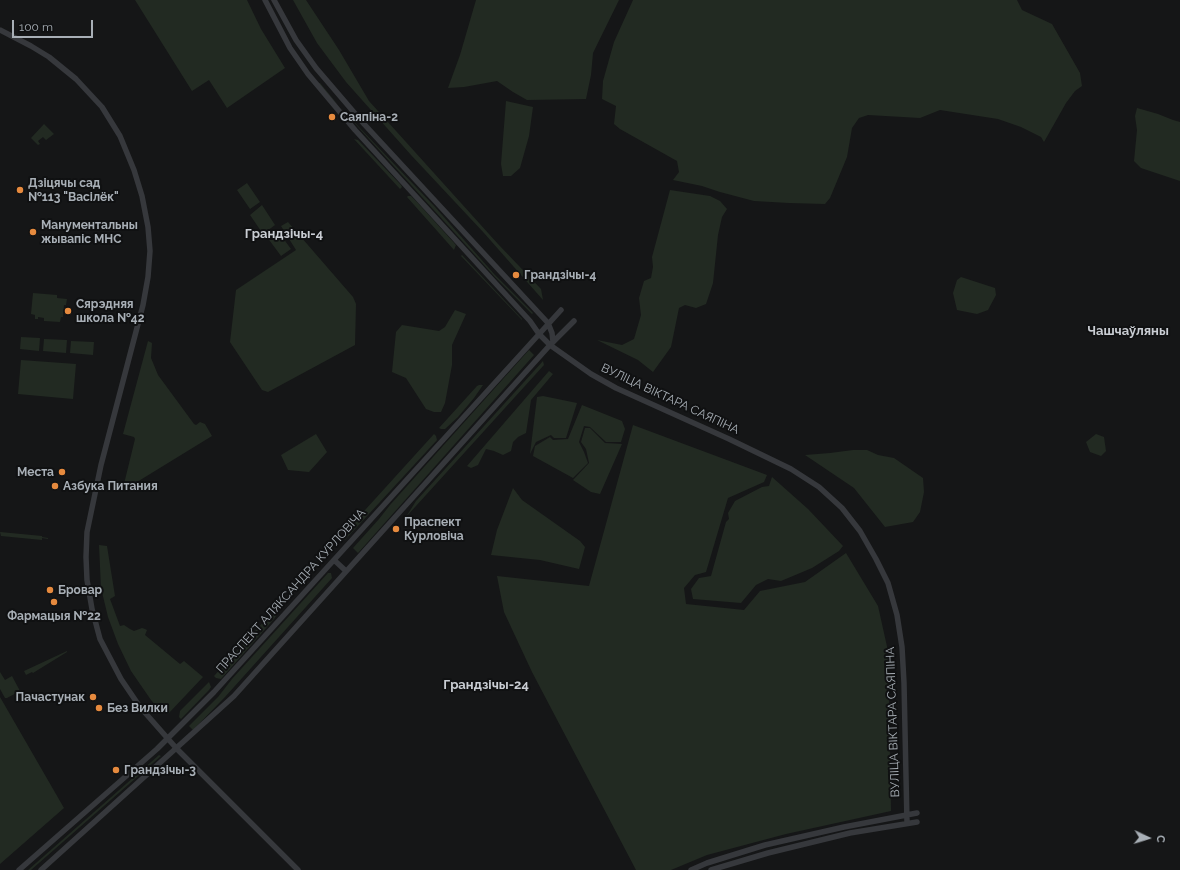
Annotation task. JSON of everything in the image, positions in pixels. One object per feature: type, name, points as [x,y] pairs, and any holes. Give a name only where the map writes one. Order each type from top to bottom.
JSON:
[{"type":"street","name":"ВУЛІЦА ВІКТАРА САЯПІНА","points":[[265,0],[290,48],[308,74],[355,130],[530,321],[539,334],[591,374],[616,388],[791,469],[819,487],[842,508],[860,531],[888,583],[897,615],[902,647],[904,683],[907,823]]},
{"type":"street","points":[[274,0],[296,40],[316,68],[364,124],[548,323],[552,333],[552,344]]},
{"type":"street","points":[[0,30],[49,57],[76,79],[102,107],[120,136],[134,170],[142,196],[148,227],[150,251],[148,277],[143,305],[95,490],[87,532],[86,557],[92,609],[100,639],[121,679],[140,707],[177,749],[298,870]]},
{"type":"street","points":[[308,74],[316,68]]},
{"type":"street","name":"ПРАСПЕКТ АЛЯКСАНДРА КУРЛОВІЧА","points":[[19,870],[168,739],[214,692],[561,310]]},
{"type":"street","points":[[40,870],[177,749],[234,696],[552,344],[574,322]]},
{"type":"street","points":[[334,560],[346,571]]},
{"type":"street","points":[[691,870],[707,863],[765,845],[844,827],[917,813]]},
{"type":"street","points":[[711,870],[768,853],[850,833],[917,822]]},
{"type":"shaded area","points":[[135,0],[247,0],[261,29],[285,68],[227,108],[209,80],[192,91]]},
{"type":"shaded area","points":[[293,0],[306,0],[339,50],[369,101],[498,244],[541,289],[543,300],[346,82],[317,43]]},
{"type":"shaded area","points":[[476,0],[619,0],[593,53],[591,75],[586,99],[527,100],[497,81],[464,87],[448,88],[460,55]]},
{"type":"shaded area","points":[[633,0],[1017,0],[1022,10],[1052,24],[1080,73],[1082,86],[1075,91],[1066,103],[1044,142],[1041,137],[1021,127],[998,119],[940,110],[920,118],[868,115],[859,118],[852,128],[847,157],[830,198],[825,204],[754,201],[702,186],[673,180],[679,172],[677,161],[620,129],[614,124],[616,106],[602,99],[603,81],[614,42]]},
{"type":"shaded area","points":[[318,83],[320,83],[339,106],[435,207],[495,275],[533,313],[532,314],[494,276]]},
{"type":"shaded area","points":[[506,101],[533,107],[529,136],[520,168],[511,176],[503,176],[501,164]]},
{"type":"shaded area","points":[[1137,108],[1180,122],[1180,181],[1141,168],[1134,161],[1137,130],[1135,116]]},
{"type":"shaded area","points":[[44,124],[54,134],[46,140],[43,137],[38,141],[40,144],[38,145],[31,138]]},
{"type":"shaded area","points":[[354,139],[358,140],[401,185],[402,187],[400,189]]},
{"type":"shaded area","points":[[247,183],[260,202],[250,209],[237,190]]},
{"type":"shaded area","points":[[670,190],[710,196],[720,201],[727,209],[722,217],[718,235],[713,283],[706,304],[696,308],[685,305],[679,308],[671,347],[653,372],[638,360],[597,340],[622,345],[634,339],[641,315],[639,298],[644,281],[651,278],[653,267],[652,257]]},
{"type":"shaded area","points":[[411,196],[417,202],[456,245],[454,250],[407,197]]},
{"type":"shaded area","points":[[262,205],[275,225],[263,234],[250,215]]},
{"type":"shaded area","points":[[288,222],[353,297],[356,304],[355,345],[268,392],[262,390],[230,342],[236,290],[296,250],[281,226]]},
{"type":"shaded area","points":[[277,230],[291,249],[281,256],[267,237]]},
{"type":"shaded area","points":[[462,255],[522,319],[522,320],[461,256]]},
{"type":"shaded area","points":[[961,277],[995,288],[996,295],[988,310],[977,314],[957,310],[953,293],[957,280]]},
{"type":"shaded area","points":[[33,293],[57,295],[57,298],[67,299],[66,305],[64,305],[63,317],[61,317],[60,322],[44,321],[44,318],[38,317],[38,319],[35,319],[35,315],[31,314]]},
{"type":"shaded area","points":[[455,310],[466,314],[452,345],[452,365],[445,403],[441,412],[434,412],[426,409],[406,378],[392,372],[396,332],[402,325],[439,331],[445,327]]},
{"type":"shaded area","points":[[21,337],[40,338],[39,351],[20,349]]},
{"type":"shaded area","points":[[44,339],[67,340],[66,353],[43,351]]},
{"type":"shaded area","points":[[71,341],[94,342],[93,355],[70,353]]},
{"type":"shaded area","points":[[148,341],[152,343],[151,358],[158,375],[194,424],[196,425],[200,422],[205,424],[212,436],[137,482],[124,484],[135,439],[134,437],[123,434]]},
{"type":"shaded area","points":[[529,350],[534,355],[358,553],[353,548]]},
{"type":"shaded area","points":[[21,360],[76,364],[73,399],[18,394]]},
{"type":"shaded area","points":[[543,361],[544,365],[406,517],[416,501]]},
{"type":"shaded area","points":[[549,371],[553,374],[531,400],[526,433],[518,437],[513,442],[511,451],[503,455],[486,449],[478,465],[471,468],[467,466]]},
{"type":"shaded area","points":[[483,385],[458,417],[445,429],[439,428],[477,386]]},
{"type":"shaded area","points":[[543,396],[577,403],[566,438],[554,438],[551,435],[536,442],[530,454],[537,397]]},
{"type":"shaded area","points":[[582,405],[622,421],[625,429],[621,442],[606,442],[590,427],[584,426],[579,442],[588,463],[573,478],[533,456],[535,446],[550,437],[553,440],[568,439]]},
{"type":"shaded area","points":[[633,425],[767,475],[764,482],[728,498],[706,572],[695,575],[684,588],[686,604],[744,610],[760,591],[805,582],[846,553],[878,606],[888,651],[891,811],[786,834],[707,855],[671,870],[636,870],[532,672],[504,612],[497,576],[589,586]]},
{"type":"shaded area","points":[[585,428],[590,428],[605,443],[622,444],[600,494],[591,492],[573,480],[589,463],[586,449],[581,442]]},
{"type":"shaded area","points":[[316,434],[327,452],[309,472],[288,470],[281,455]]},
{"type":"shaded area","points":[[434,434],[437,440],[345,540],[344,538],[346,531]]},
{"type":"shaded area","points":[[1096,434],[1104,437],[1106,451],[1101,456],[1090,452],[1086,442]]},
{"type":"shaded area","points":[[867,450],[878,455],[894,458],[923,478],[924,492],[920,512],[913,522],[885,527],[854,488],[805,455]]},
{"type":"shaded area","points":[[772,477],[808,509],[843,546],[839,551],[812,568],[781,581],[768,579],[756,585],[741,603],[693,599],[691,589],[699,578],[711,576],[726,522],[729,519],[728,513],[735,501],[762,487],[769,486]]},
{"type":"shaded area","points":[[513,488],[522,500],[580,541],[585,547],[579,569],[540,560],[491,555],[497,530]]},
{"type":"shaded area","points":[[0,532],[42,536],[48,539],[42,538],[42,540],[1,536]]},
{"type":"shaded area","points":[[99,545],[107,546],[115,596],[110,599],[120,626],[124,625],[134,631],[142,628],[147,630],[145,635],[180,664],[184,661],[203,677],[168,714],[162,713],[151,700],[131,671],[118,644],[108,617],[101,588]]},
{"type":"shaded area","points":[[328,573],[331,573],[332,578],[225,697],[193,730],[189,726],[218,697],[232,679]]},
{"type":"shaded area","points":[[283,605],[274,619],[221,679],[216,678],[214,676],[278,606]]},
{"type":"shaded area","points":[[67,651],[33,673],[32,672],[26,675],[24,671]]},
{"type":"shaded area","points":[[0,672],[5,680],[12,676],[20,691],[5,698],[0,689]]},
{"type":"shaded area","points":[[209,682],[211,687],[209,690],[181,719],[179,717],[180,711]]},
{"type":"shaded area","points":[[0,697],[64,808],[0,864]]},
{"type":"shaded area","points":[[159,755],[161,756],[31,870],[28,870]]},
{"type":"place","name":"Саяпіна-2","points":[[332,117]]},
{"type":"place","name":"Дзіцячы сад №113 \"Васілёк\"","points":[[20,190]]},
{"type":"place","name":"Манументальны жывапіс МНС","points":[[33,232]]},
{"type":"place","name":"Грандзічы-4","points":[[516,275]]},
{"type":"place","name":"Сярэдняя школа №42","points":[[68,311]]},
{"type":"place","name":"Места","points":[[62,472]]},
{"type":"place","name":"Азбука Питания","points":[[55,486]]},
{"type":"place","name":"Праспект Курловіча","points":[[396,529]]},
{"type":"place","name":"Бровар","points":[[50,590]]},
{"type":"place","name":"Фармацыя №22","points":[[54,602]]},
{"type":"place","name":"Пачастунак","points":[[93,697]]},
{"type":"place","name":"Без Вилки","points":[[99,708]]},
{"type":"place","name":"Грандзічы-3","points":[[116,770]]},
{"type":"district","name":"Грандзічы-4","points":[[284,234]]},
{"type":"district","name":"Чашчаўляны","points":[[1128,331]]},
{"type":"district","name":"Грандзічы-24","points":[[486,685]]}]
